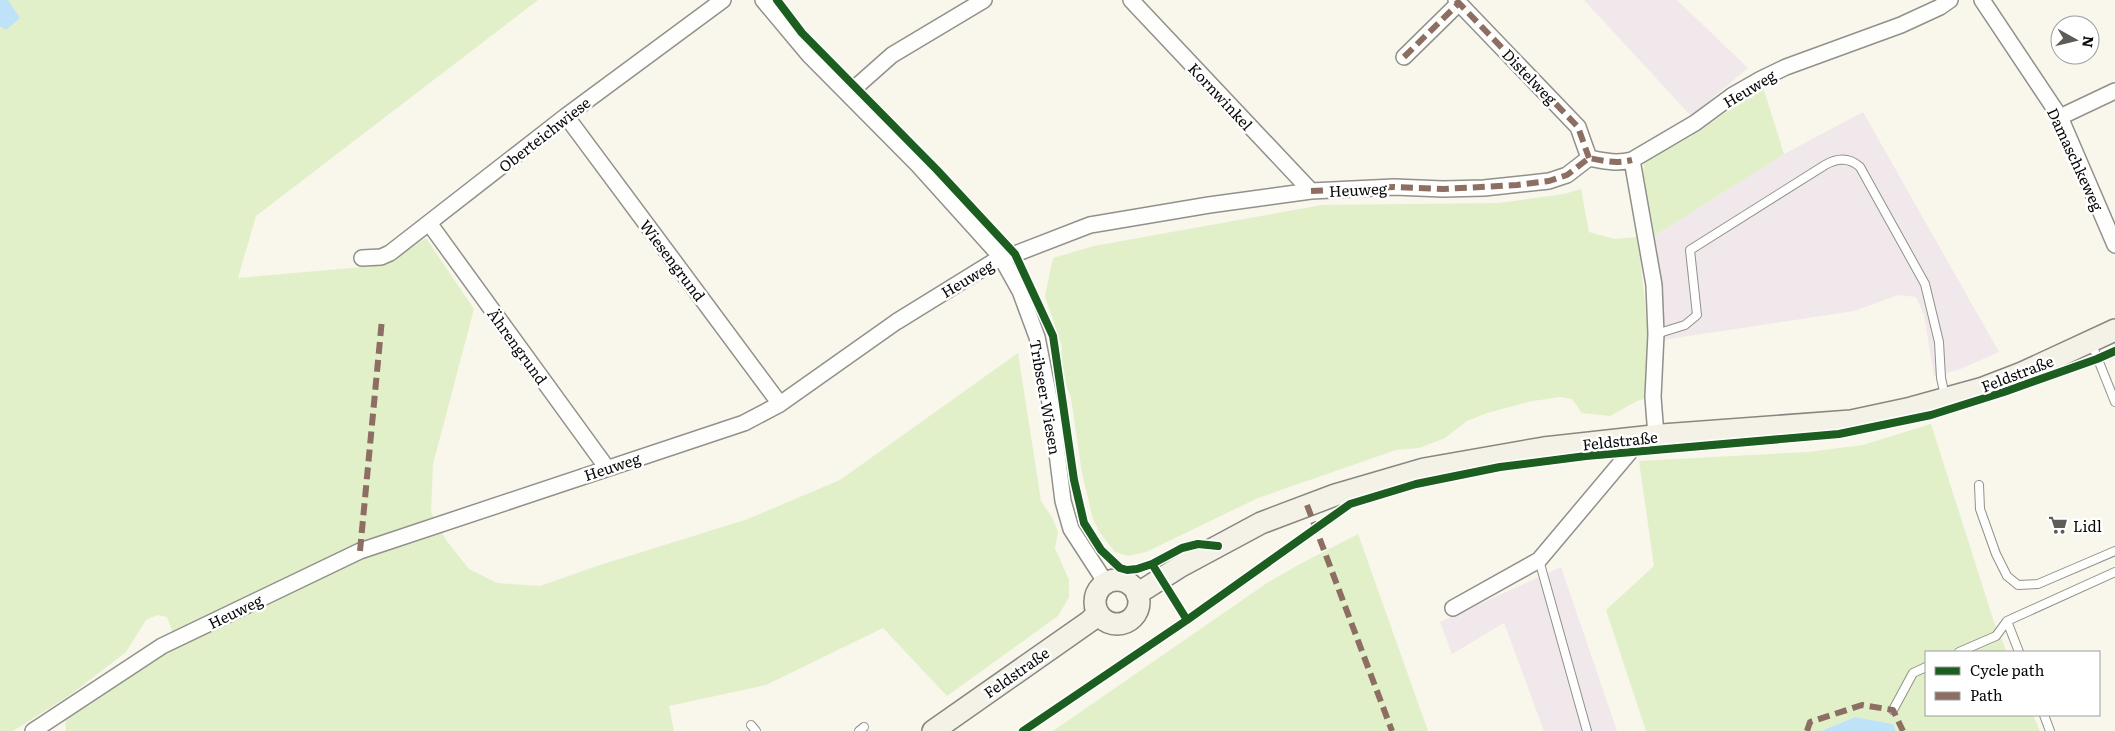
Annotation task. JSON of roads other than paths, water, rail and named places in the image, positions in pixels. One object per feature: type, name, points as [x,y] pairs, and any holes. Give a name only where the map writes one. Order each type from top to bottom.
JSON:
[{"type":"main road","name":"Feldstraße","points":[[1137,594],[1180,566],[1261,523],[1335,495],[1424,469],[1544,448],[1656,436],[1851,421],[1907,409],[1983,388],[2022,373],[2115,330]]},
{"type":"main road","points":[[1120,580],[1128,582],[1137,594],[1138,608],[1130,620],[1123,623],[1109,622],[1098,613],[1095,600],[1097,593],[1106,583],[1120,580]]},
{"type":"main road","name":"Feldstraße","points":[[932,731],[1090,621],[1098,613]]},
{"type":"street","name":"Oberteichwiese","points":[[362,258],[381,257],[390,253],[566,116],[723,0]]},
{"type":"street","name":"Tribseer Wiesen","points":[[763,0],[809,55],[918,165],[1001,257],[1020,291],[1037,337],[1050,406],[1062,501],[1070,529],[1106,583]]},
{"type":"street","points":[[848,94],[892,56],[984,0]]},
{"type":"street","name":"Kornwinkel","points":[[1131,0],[1311,191]]},
{"type":"street","name":"Heuweg","points":[[33,731],[162,646],[360,551],[744,423],[780,404],[896,322],[1001,257],[1016,254],[1090,224],[1209,205],[1311,191],[1394,187],[1443,189],[1517,185],[1549,181],[1567,176],[1589,158],[1614,162],[1632,160],[1696,123],[1733,94],[1761,79],[1786,67],[1901,25],[1940,7],[1950,0]]},
{"type":"street","name":"Damaschkeweg","points":[[1982,0],[2060,117],[2115,245]]},
{"type":"street","name":"Distelweg","points":[[1404,57],[1457,1],[1578,126],[1589,158]]},
{"type":"street","points":[[2060,117],[2115,90]]},
{"type":"street","name":"Wiesengrund","points":[[566,116],[780,404]]},
{"type":"street","points":[[1632,160],[1654,285],[1656,334],[1653,378],[1656,436]]},
{"type":"street","name":"Ährengrund","points":[[429,223],[607,468]]},
{"type":"street","points":[[1453,608],[1539,560],[1629,453],[1628,439]]},
{"type":"lane","points":[[1656,334],[1685,325],[1697,315],[1690,250],[1825,164],[1833,161],[1849,160],[1860,167],[1925,284],[1939,342],[1941,378],[1946,398]]},
{"type":"lane","points":[[2091,342],[2115,402]]},
{"type":"lane","points":[[1979,485],[1980,509],[1996,554],[2006,576],[2018,585],[2038,584],[2115,551]]},
{"type":"lane","points":[[1539,560],[1587,731]]},
{"type":"lane","points":[[1961,651],[1996,636],[2007,621],[2115,572]]},
{"type":"lane","points":[[2007,621],[2019,651]]},
{"type":"lane","points":[[1893,710],[1913,673],[1925,667]]},
{"type":"lane","points":[[2044,716],[2050,731]]},
{"type":"water","points":[[0,0],[8,0],[20,18],[6,30],[0,26]]},
{"type":"water","points":[[1855,717],[1893,724],[1896,731],[1821,731]]},
{"type":"place","name":"Lidl","points":[[2058,525]]}]
